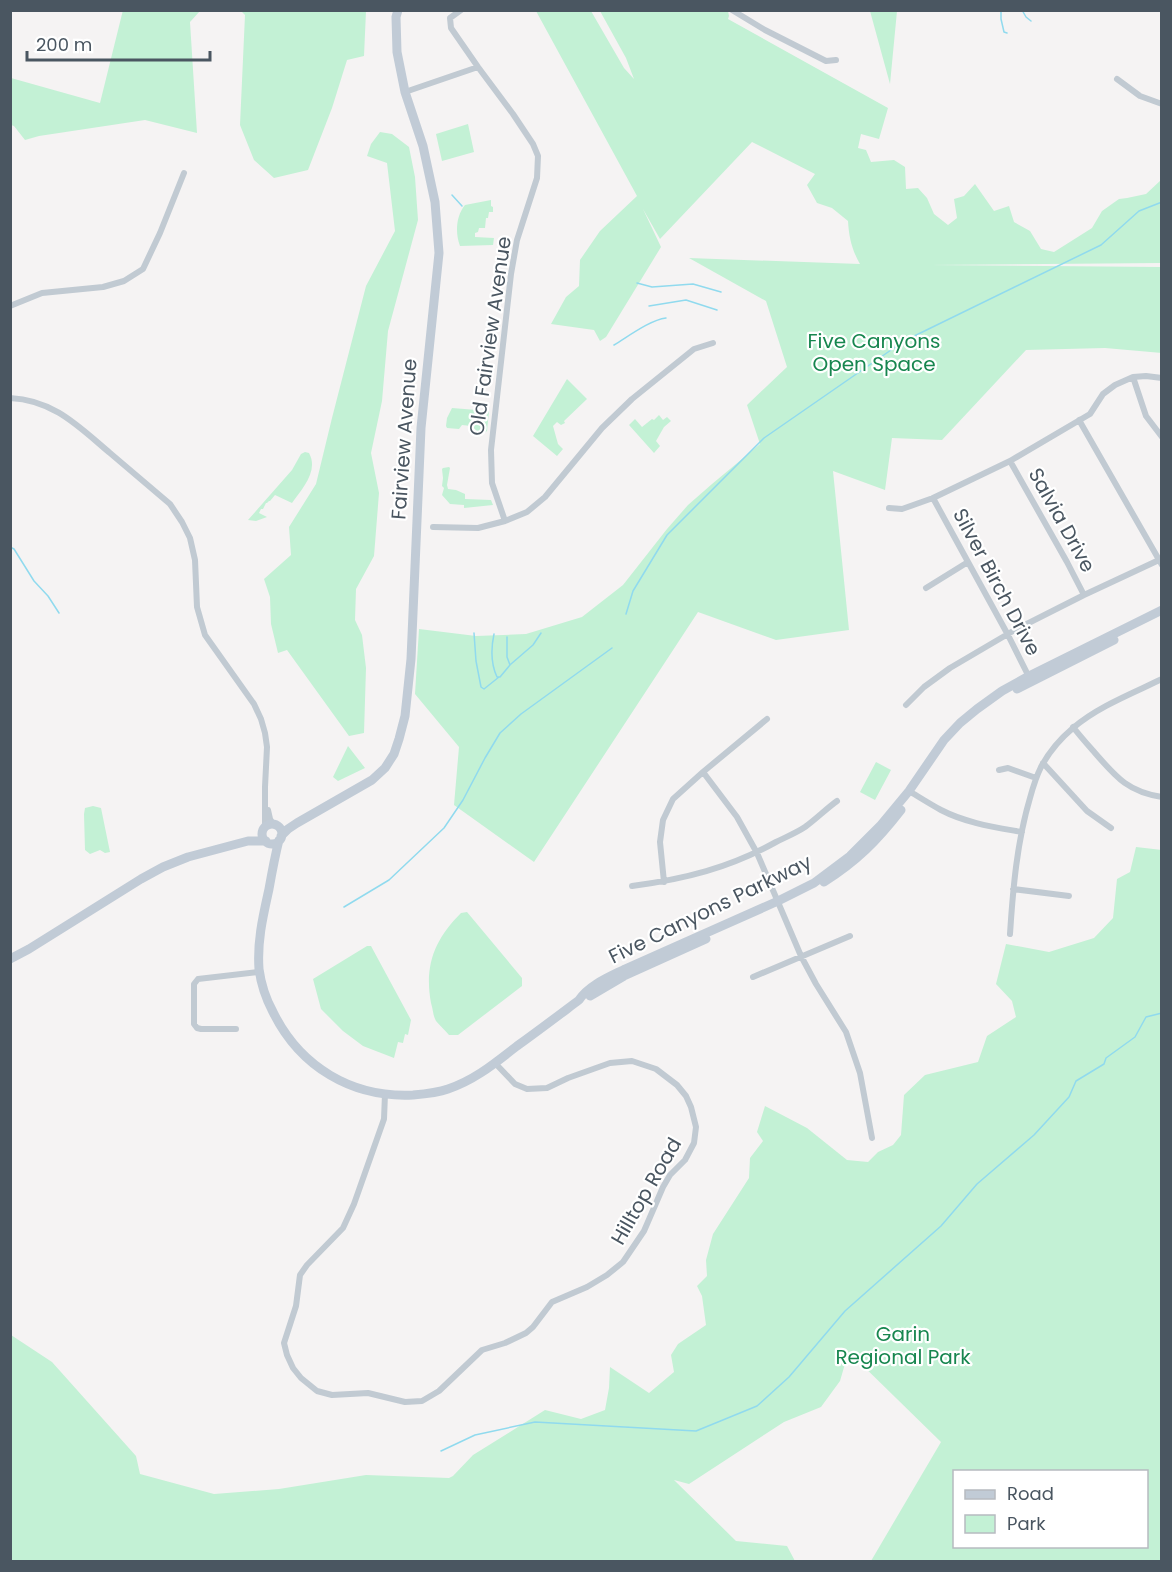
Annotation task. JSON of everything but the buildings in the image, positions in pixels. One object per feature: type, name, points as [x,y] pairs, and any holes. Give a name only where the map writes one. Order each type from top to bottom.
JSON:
[{"type":"main road","name":"Fairview Avenue","points":[[269,832],[274,843],[297,823],[372,780],[385,768],[394,754],[405,716],[411,659],[421,428],[439,253],[435,202],[423,146],[405,92],[397,52],[396,17],[398,10]]},
{"type":"main road","name":"Five Canyons Parkway","points":[[1030,679],[1161,610]]},
{"type":"main road","name":"Five Canyons Parkway","points":[[280,838],[272,868],[258,948],[259,972],[266,1000],[278,1023],[293,1044],[313,1063],[334,1078],[360,1089],[385,1094],[428,1094],[447,1090],[472,1080],[579,1000],[586,999],[624,976],[816,888],[856,860],[871,846],[888,826],[944,741],[960,723],[1002,691],[1161,616]]},
{"type":"main road","name":"Fairview Avenue","points":[[10,959],[140,879],[164,867],[188,857],[248,841],[297,823]]},
{"type":"main road","points":[[269,832],[281,831],[280,838]]},
{"type":"main road","name":"Five Canyons Parkway","points":[[269,832],[272,868]]},
{"type":"street","name":"Old Fairview Avenue","points":[[461,10],[450,18],[451,28],[513,114],[533,144],[538,156],[537,178],[517,240],[511,274],[491,450],[492,483],[505,521]]},
{"type":"street","points":[[732,10],[765,30],[826,61],[836,60]]},
{"type":"street","points":[[405,92],[478,68]]},
{"type":"street","points":[[1117,79],[1140,96],[1161,104]]},
{"type":"street","points":[[10,306],[42,293],[103,287],[124,281],[143,269],[184,173]]},
{"type":"street","points":[[433,527],[478,528],[527,512],[544,497],[602,428],[632,399],[694,349],[713,343]]},
{"type":"street","points":[[889,508],[902,509],[933,498],[1010,461],[1090,414],[1103,394],[1115,385],[1133,377],[1161,378]]},
{"type":"street","points":[[1133,377],[1146,416],[1161,437]]},
{"type":"street","points":[[10,398],[22,398],[47,406],[68,417],[171,504],[180,518],[190,538],[195,560],[197,607],[205,635],[254,704],[266,733],[266,807],[269,832]]},
{"type":"street","points":[[906,705],[924,687],[950,668],[1008,635],[1084,595],[1160,562],[1079,420]]},
{"type":"street","name":"Salvia Drive","points":[[1010,461],[1084,595]]},
{"type":"street","name":"Silver Birch Drive","points":[[933,498],[1030,679]]},
{"type":"street","points":[[926,588],[968,562]]},
{"type":"street","points":[[1010,934],[1013,889],[1022,832],[1036,778],[1043,763],[1053,748],[1073,727],[1096,712],[1161,679]]},
{"type":"street","points":[[664,882],[660,842],[663,820],[674,799],[767,719]]},
{"type":"street","points":[[1073,727],[1114,775],[1146,795],[1161,796]]},
{"type":"street","points":[[1043,763],[1087,811],[1111,828]]},
{"type":"street","points":[[999,770],[1008,768],[1036,778]]},
{"type":"street","points":[[703,772],[737,817],[757,853],[801,956],[846,1032],[860,1073],[872,1138]]},
{"type":"street","points":[[911,792],[942,811],[965,820],[1022,832]]},
{"type":"street","points":[[632,886],[699,874],[757,853],[803,828],[837,801]]},
{"type":"street","points":[[1013,889],[1069,896]]},
{"type":"street","points":[[753,977],[850,936]]},
{"type":"street","points":[[236,1029],[197,1028],[194,1024],[194,984],[198,979],[259,972]]},
{"type":"street","name":"Hilltop Road","points":[[385,1094],[384,1119],[354,1204],[343,1228],[307,1264],[300,1275],[296,1306],[284,1342],[293,1368],[317,1391],[333,1395],[368,1393],[405,1402],[422,1401],[440,1391],[482,1350],[526,1333],[552,1302],[587,1287],[623,1262],[644,1231],[670,1175],[685,1160],[694,1143],[696,1127],[686,1096],[656,1069],[632,1061],[610,1063],[547,1088],[527,1089],[515,1084],[495,1063]]},
{"type":"green space","points":[[123,10],[200,11],[190,22],[197,133],[145,120],[25,140],[11,125],[11,78],[100,103]]},
{"type":"green space","points":[[241,11],[366,11],[364,56],[347,60],[332,108],[308,170],[274,178],[254,160],[240,125],[245,15]]},
{"type":"green space","name":"Five Canyons Open Space","points":[[536,11],[591,11],[624,68],[634,79],[626,58],[600,11],[728,11],[728,19],[888,108],[879,139],[861,134],[858,148],[866,150],[871,162],[894,160],[905,167],[906,189],[918,188],[927,198],[934,214],[948,225],[957,218],[954,199],[964,196],[975,184],[994,211],[1009,206],[1014,222],[1030,231],[1041,249],[1054,252],[1092,228],[1102,211],[1119,199],[1146,194],[1161,180],[1161,263],[930,265],[1161,267],[1162,353],[1105,348],[1026,350],[942,440],[892,438],[885,490],[833,471],[849,630],[776,640],[698,612],[534,862],[454,805],[459,747],[415,694],[419,629],[476,636],[526,634],[582,617],[623,585],[688,505],[760,444],[747,405],[787,367],[766,301],[689,258],[860,264],[851,244],[848,221],[832,208],[817,203],[807,185],[815,174],[752,142],[660,239],[643,209],[661,247],[606,337],[600,341],[594,330],[551,324],[566,297],[579,286],[580,260],[600,231],[637,196]]},
{"type":"green space","points":[[870,11],[897,11],[890,84]]},
{"type":"green space","points":[[468,124],[474,152],[442,161],[436,134]]},
{"type":"green space","points":[[380,132],[392,134],[409,147],[415,177],[418,220],[388,331],[382,401],[371,453],[379,493],[374,556],[356,589],[355,620],[362,635],[366,668],[364,733],[349,736],[287,650],[278,653],[271,624],[270,597],[264,579],[291,555],[289,527],[316,484],[366,286],[395,231],[387,163],[367,156],[371,144]]},
{"type":"green space","points":[[491,200],[493,212],[489,212],[485,228],[479,228],[475,237],[494,238],[493,245],[460,246],[457,225],[462,209],[465,205]]},
{"type":"green space","points":[[567,379],[587,399],[564,421],[565,423],[561,425],[557,422],[553,426],[558,444],[563,449],[557,456],[533,436]]},
{"type":"green space","points":[[452,408],[489,411],[487,431],[476,437],[476,430],[471,426],[462,425],[459,429],[447,428],[447,418]]},
{"type":"green space","points":[[659,415],[663,420],[667,417],[671,421],[664,427],[656,441],[660,446],[654,453],[629,425],[635,419],[642,427]]},
{"type":"green space","points":[[309,453],[312,460],[311,473],[292,503],[275,495],[259,513],[267,517],[256,521],[248,520],[292,470],[301,454]]},
{"type":"green space","points":[[449,467],[448,489],[465,494],[465,499],[491,500],[493,505],[464,508],[464,505],[450,504],[442,495],[444,488],[442,469]]},
{"type":"green space","points":[[348,746],[365,768],[338,781],[333,777]]},
{"type":"green space","points":[[876,762],[891,770],[875,800],[860,792]]},
{"type":"green space","points":[[93,806],[101,808],[110,852],[105,853],[100,850],[90,854],[85,850],[85,808]]},
{"type":"green space","name":"Garin Regional Park","points":[[1136,847],[1162,850],[1161,1561],[871,1561],[941,1442],[852,1355],[847,1357],[840,1381],[821,1407],[784,1422],[689,1484],[674,1480],[736,1541],[787,1546],[795,1561],[11,1561],[11,1335],[52,1362],[136,1456],[140,1474],[214,1494],[279,1489],[366,1475],[449,1478],[473,1455],[545,1410],[581,1419],[605,1410],[610,1367],[649,1393],[674,1372],[671,1355],[678,1344],[706,1325],[702,1296],[697,1286],[707,1276],[706,1260],[713,1234],[749,1178],[750,1158],[763,1141],[757,1132],[765,1106],[807,1128],[847,1160],[868,1162],[878,1152],[893,1145],[901,1135],[904,1095],[925,1075],[978,1062],[987,1036],[1016,1017],[1012,1001],[996,984],[1006,944],[1049,952],[1094,938],[1113,918],[1117,879],[1130,872]]},
{"type":"green space","points":[[467,912],[522,978],[522,986],[458,1035],[449,1035],[436,1021],[431,1003],[429,977],[438,943],[461,913]]},
{"type":"green space","points":[[367,946],[371,946],[411,1020],[408,1035],[405,1034],[403,1043],[398,1042],[394,1058],[363,1046],[343,1031],[321,1009],[313,979]]},
{"type":"waterway","points":[[1001,10],[1004,32],[1007,33]]},
{"type":"waterway","points":[[1022,10],[1031,21]]},
{"type":"waterway","points":[[452,195],[462,206]]},
{"type":"waterway","points":[[626,614],[633,591],[667,535],[764,438],[904,341],[1101,245],[1139,211],[1162,202]]},
{"type":"waterway","points":[[637,283],[652,287],[693,284],[721,292]]},
{"type":"waterway","points":[[649,306],[686,300],[717,310]]},
{"type":"waterway","points":[[614,345],[646,325],[666,318]]},
{"type":"waterway","points":[[10,547],[14,549],[34,581],[59,613]]},
{"type":"waterway","points":[[474,633],[481,687],[484,689],[499,677]]},
{"type":"waterway","points":[[511,664],[533,645],[541,633]]},
{"type":"waterway","points":[[494,634],[492,656],[497,677],[500,677],[510,665],[507,657],[507,637]]},
{"type":"waterway","points":[[344,907],[389,880],[444,828],[463,800],[500,733],[521,714],[612,648]]},
{"type":"waterway","points":[[441,1451],[475,1435],[535,1422],[696,1431],[757,1406],[789,1377],[845,1311],[941,1226],[977,1184],[1034,1135],[1069,1097],[1076,1081],[1104,1064],[1106,1058],[1135,1037],[1146,1017],[1162,1013]]}]
